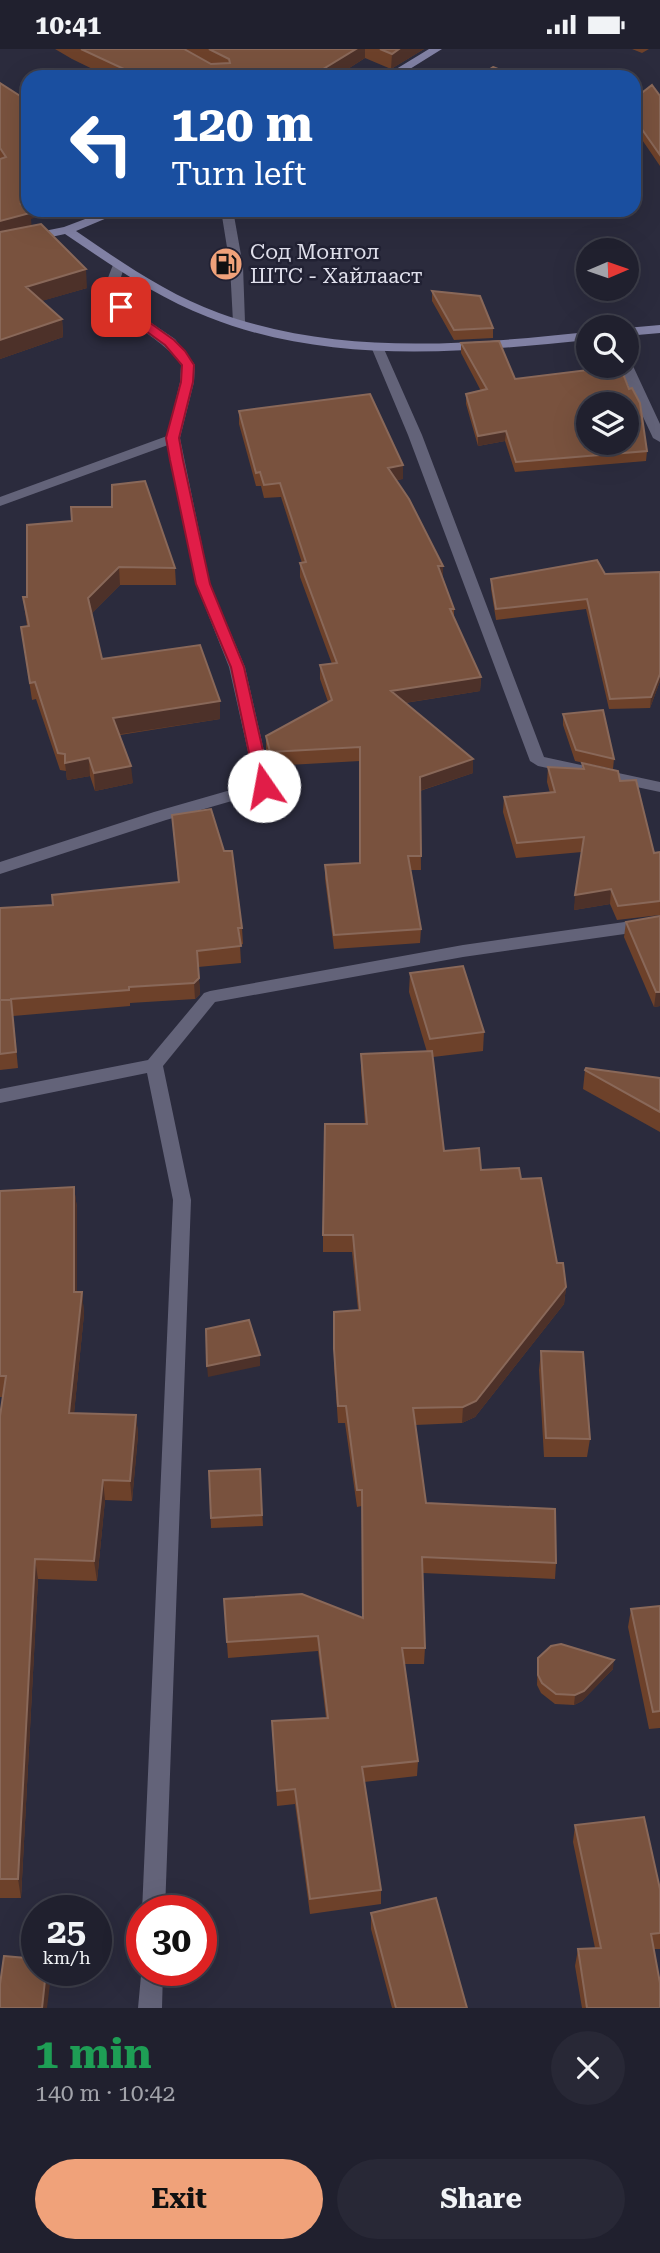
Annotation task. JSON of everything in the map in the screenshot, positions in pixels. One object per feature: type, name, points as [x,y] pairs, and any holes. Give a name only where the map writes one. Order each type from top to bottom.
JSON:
[{"type":"main road","points":[[401,70],[437,49]]},
{"type":"main road","points":[[0,244],[67,230],[101,217]]},
{"type":"main road","points":[[67,230],[163,292],[239,322],[310,341],[378,349],[447,349],[576,337]]},
{"type":"main road","points":[[639,331],[660,329]]},
{"type":"street","points":[[229,217],[238,278],[239,322]]},
{"type":"street","points":[[0,868],[160,816],[264,786],[237,667],[203,584],[173,438],[187,382],[188,365],[170,342],[121,307],[112,297],[111,289],[119,265]]},
{"type":"street","points":[[378,349],[415,435],[538,761],[660,787]]},
{"type":"street","points":[[632,378],[660,438]]},
{"type":"street","points":[[0,502],[173,438]]},
{"type":"street","points":[[0,1096],[153,1065],[210,997],[463,951],[660,923]]},
{"type":"street","points":[[153,1065],[181,1200],[154,1895]]},
{"type":"street","points":[[150,2008],[151,1986]]},
{"type":"building","points":[[81,49],[184,49],[211,64],[230,63],[229,59],[209,49],[356,49],[322,70],[126,70]]},
{"type":"building","points":[[380,49],[399,49],[392,54]]},
{"type":"building","points":[[0,83],[21,96],[21,215],[0,221],[0,159],[6,157],[0,148]]},
{"type":"building","points":[[652,85],[660,96],[660,155],[641,128],[641,94]]},
{"type":"building","points":[[41,224],[86,269],[26,287],[62,319],[0,340],[0,232]]},
{"type":"building","points":[[432,291],[480,296],[493,328],[454,330]]},
{"type":"building","points":[[499,341],[515,379],[576,371],[576,378],[625,378],[629,389],[632,388],[634,392],[576,392],[576,455],[599,455],[516,462],[506,431],[478,436],[466,394],[487,389],[461,343]]},
{"type":"building","points":[[370,394],[403,465],[388,468],[409,499],[443,566],[438,566],[454,609],[450,609],[481,677],[391,691],[473,759],[420,777],[421,856],[408,856],[421,929],[334,935],[325,865],[360,863],[360,747],[270,752],[266,736],[332,700],[320,665],[337,663],[300,563],[306,562],[280,483],[264,485],[260,472],[256,473],[239,411]]},
{"type":"building","points":[[639,401],[640,403],[647,451],[639,452]]},
{"type":"building","points":[[145,481],[175,568],[119,567],[88,598],[102,659],[200,645],[220,701],[113,718],[131,766],[94,773],[89,758],[65,763],[65,754],[58,753],[35,682],[30,683],[21,627],[29,626],[23,597],[27,597],[27,525],[72,521],[71,507],[112,507],[112,485]]},
{"type":"building","points":[[597,560],[605,574],[660,572],[660,674],[651,697],[610,699],[587,599],[496,609],[491,579]]},
{"type":"building","points":[[603,710],[614,759],[576,750],[563,714]]},
{"type":"building","points":[[582,763],[618,771],[620,781],[636,780],[654,853],[660,852],[660,901],[618,906],[611,889],[575,895],[584,837],[517,843],[504,797],[555,792],[548,767],[584,769]]},
{"type":"building","points":[[211,809],[224,851],[232,851],[242,928],[238,928],[241,946],[197,951],[199,978],[194,983],[11,999],[16,1052],[0,1054],[0,908],[53,905],[52,895],[179,882],[172,815]]},
{"type":"building","points":[[660,916],[660,992],[656,992],[626,922]]},
{"type":"building","points":[[463,966],[484,1032],[430,1039],[410,973]]},
{"type":"building","points":[[432,1051],[444,1151],[479,1148],[481,1170],[519,1168],[521,1179],[541,1178],[557,1263],[563,1263],[566,1287],[476,1401],[463,1407],[413,1408],[426,1503],[555,1509],[556,1563],[422,1557],[425,1648],[402,1648],[418,1761],[362,1767],[381,1890],[310,1899],[295,1789],[277,1791],[272,1721],[328,1718],[318,1636],[227,1642],[224,1599],[302,1594],[363,1618],[362,1490],[357,1490],[346,1406],[338,1406],[334,1349],[334,1312],[360,1310],[353,1235],[323,1235],[325,1124],[367,1124],[361,1054]]},
{"type":"building","points":[[585,1070],[660,1078],[660,1112]]},
{"type":"building","points":[[74,1187],[74,1292],[82,1292],[69,1413],[136,1415],[130,1481],[103,1480],[94,1561],[35,1559],[18,1879],[0,1879],[0,1416],[6,1376],[0,1376],[0,1191]]},
{"type":"building","points":[[249,1320],[260,1355],[207,1366],[206,1329]]},
{"type":"building","points":[[541,1351],[583,1352],[590,1439],[546,1438]]},
{"type":"building","points":[[260,1469],[262,1515],[211,1518],[209,1471]]},
{"type":"building","points":[[660,1606],[660,1711],[653,1712],[631,1609]]},
{"type":"building","points":[[561,1644],[614,1660],[584,1691],[575,1695],[556,1694],[542,1683],[538,1675],[538,1658],[551,1646]]},
{"type":"building","points":[[644,1817],[660,1889],[660,1933],[651,1934],[660,1983],[660,2008],[587,2008],[578,1949],[601,1948],[575,1825]]},
{"type":"building","points":[[436,1898],[467,2008],[396,2008],[371,1913]]},
{"type":"building","points":[[4,1956],[21,1958],[21,1986],[44,1986],[42,2008],[0,2008]]},
{"type":"place","name":"Сод Монгол ШТС - Хайлааст","points":[[226,264]]},
{"type":"route","points":[[121,307],[170,342],[188,365],[187,382],[173,438],[203,584],[237,667],[264,786]]}]
